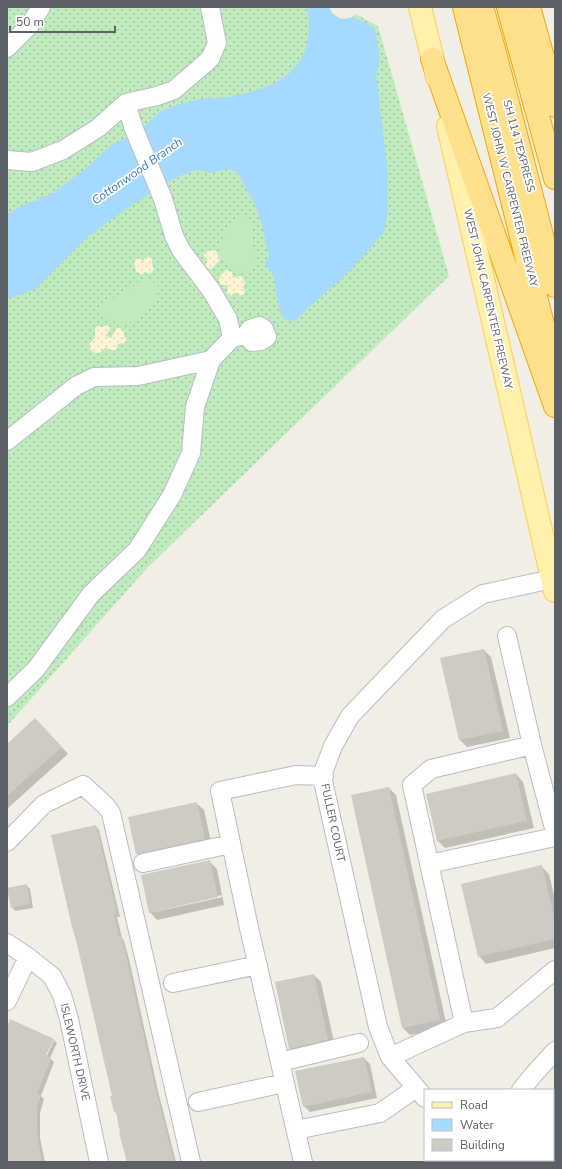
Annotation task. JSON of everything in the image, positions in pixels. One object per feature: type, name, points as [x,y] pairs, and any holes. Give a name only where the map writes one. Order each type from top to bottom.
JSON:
[{"type":"highway","name":"WEST JOHN W CARPENTER FREEWAY","points":[[464,7],[555,373]]},
{"type":"highway","name":"SH 114 TEXPRESS","points":[[482,7],[555,286]]},
{"type":"highway","points":[[508,7],[555,178]]},
{"type":"highway","points":[[529,7],[555,106]]},
{"type":"highway","points":[[432,59],[555,406]]},
{"type":"main road","name":"WEST JOHN CARPENTER FREEWAY","points":[[420,7],[554,585]]},
{"type":"street","points":[[7,48],[30,25],[41,7]]},
{"type":"street","points":[[7,160],[32,162],[63,150],[98,128],[126,103],[157,96],[174,90],[210,59],[216,43],[210,7]]},
{"type":"street","points":[[7,441],[76,386],[94,377],[138,376],[211,360],[239,337],[211,290],[177,244],[163,199],[134,129],[126,103]]},
{"type":"street","points":[[7,697],[36,669],[91,594],[137,550],[172,495],[191,453],[195,407],[211,360]]},
{"type":"street","name":"FULLER COURT","points":[[420,1093],[390,1057],[378,1027],[323,781],[324,770],[333,746],[350,716],[443,620],[483,594],[554,585]]},
{"type":"street","points":[[507,636],[532,745],[555,832]]},
{"type":"street","points":[[464,1023],[412,785],[431,769],[532,745]]},
{"type":"street","points":[[303,1162],[284,1083],[220,791],[296,775],[324,776]]},
{"type":"street","points":[[7,842],[44,804],[83,785],[106,806],[111,813],[191,1162]]},
{"type":"street","points":[[429,864],[555,837]]},
{"type":"street","points":[[143,864],[232,844]]},
{"type":"street","name":"ISLEWORTH DRIVE","points":[[7,943],[52,976],[62,995],[69,1019],[99,1162]]},
{"type":"street","points":[[7,1002],[28,957]]},
{"type":"street","points":[[173,983],[258,965]]},
{"type":"street","points":[[390,1057],[464,1023],[497,1018],[555,970]]},
{"type":"street","points":[[280,1062],[359,1043]]},
{"type":"street","points":[[522,1089],[555,1052]]},
{"type":"street","points":[[198,1102],[284,1083]]},
{"type":"street","points":[[296,1130],[380,1113],[420,1093]]},
{"type":"shaded area","points":[[555,1103],[555,1162],[522,1162],[554,1161]]},
{"type":"green space","points":[[7,7],[329,7],[337,17],[344,19],[352,17],[356,14],[378,26],[449,276],[147,568],[7,726]]},
{"type":"green space","points":[[246,216],[249,219],[251,226],[252,241],[256,256],[253,268],[247,272],[239,271],[231,267],[225,261],[221,252],[221,242],[227,231],[240,218]]},
{"type":"green space","points":[[143,279],[153,281],[158,285],[158,293],[150,308],[143,315],[131,322],[120,323],[107,320],[98,314],[98,309],[103,302],[119,296]]},
{"type":"sand","points":[[210,250],[216,251],[220,260],[211,269],[206,267],[207,259],[204,256],[204,254]]},
{"type":"sand","points":[[146,257],[150,257],[152,259],[154,269],[148,274],[145,271],[141,274],[136,271],[134,262],[138,258],[143,261]]},
{"type":"sand","points":[[226,270],[232,272],[233,278],[240,276],[242,277],[245,283],[243,287],[245,293],[240,296],[237,293],[234,293],[231,296],[227,293],[228,285],[221,285],[219,280],[220,276]]},
{"type":"sand","points":[[107,325],[110,327],[105,336],[111,338],[116,329],[119,328],[123,330],[124,336],[127,340],[125,343],[118,344],[116,350],[110,350],[106,347],[101,352],[95,353],[91,350],[89,344],[95,338],[95,329],[97,326],[102,327]]},
{"type":"water","name":"Cottonwood Branch","points":[[307,7],[329,7],[330,11],[338,18],[345,19],[353,17],[374,27],[379,50],[379,62],[376,74],[388,174],[388,211],[384,232],[343,277],[294,321],[284,319],[279,309],[274,278],[265,263],[269,257],[256,206],[237,172],[228,169],[213,173],[196,170],[179,176],[150,193],[110,220],[86,238],[36,288],[15,297],[7,298],[7,214],[28,203],[38,200],[42,196],[51,194],[84,170],[112,145],[131,136],[162,111],[191,101],[227,97],[252,92],[282,79],[293,70],[302,58],[307,44],[309,27]]},
{"type":"building","points":[[484,649],[503,731],[459,740],[440,658]]},
{"type":"building","points":[[35,718],[62,747],[7,796],[7,744]]},
{"type":"building","points":[[516,773],[527,821],[437,841],[426,794]]},
{"type":"building","points":[[389,787],[440,1020],[402,1028],[351,795]]},
{"type":"building","points":[[197,802],[205,839],[136,854],[128,817]]},
{"type":"building","points":[[96,825],[117,913],[114,914],[119,936],[121,936],[126,955],[155,1086],[174,1162],[127,1162],[119,1133],[116,1112],[114,1112],[110,1096],[112,1096],[51,835]]},
{"type":"building","points":[[210,860],[218,897],[149,913],[141,875]]},
{"type":"building","points":[[542,865],[555,921],[555,939],[478,957],[461,884]]},
{"type":"building","points":[[27,884],[30,904],[11,908],[7,888]]},
{"type":"building","points":[[314,974],[328,1040],[289,1049],[275,982]]},
{"type":"building","points":[[10,1019],[54,1039],[46,1055],[51,1058],[37,1094],[41,1095],[37,1109],[37,1133],[42,1162],[7,1162],[7,1027]]},
{"type":"building","points":[[364,1057],[372,1092],[303,1107],[295,1071]]}]
